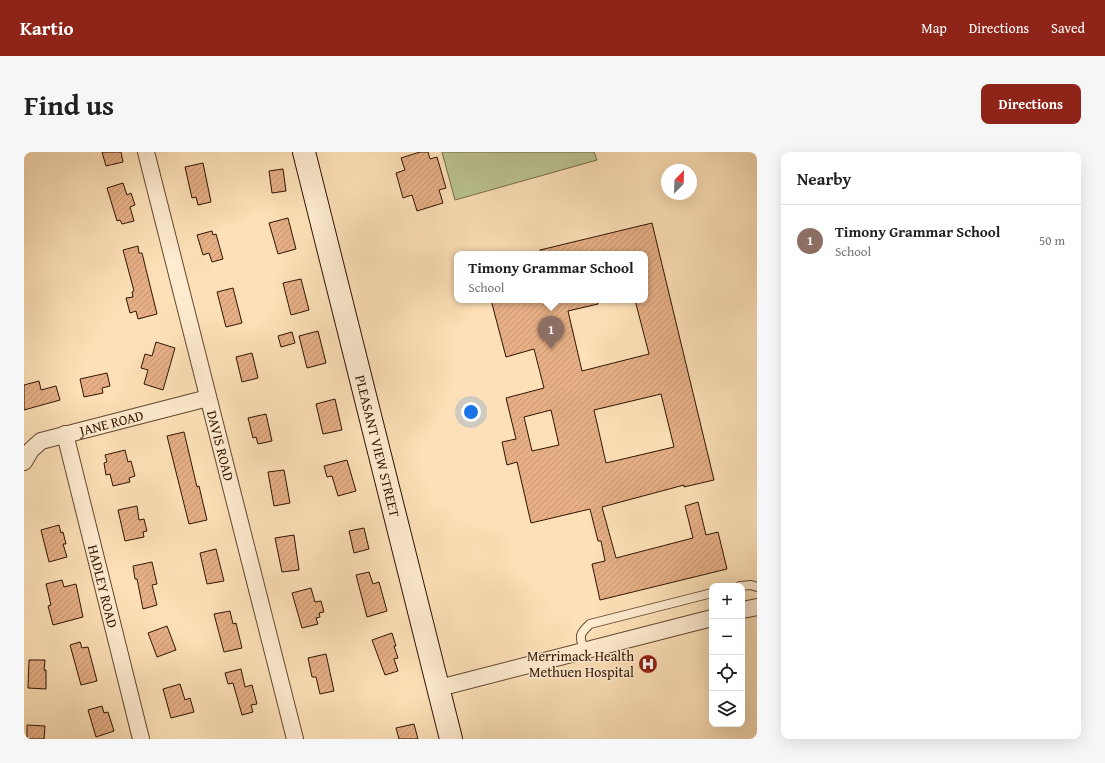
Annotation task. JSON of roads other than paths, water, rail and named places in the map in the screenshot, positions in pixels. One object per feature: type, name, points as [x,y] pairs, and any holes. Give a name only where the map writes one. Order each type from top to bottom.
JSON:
[{"type":"street","name":"DAVIS ROAD","points":[[146,152],[294,739]]},
{"type":"street","name":"PLEASANT VIEW STREET","points":[[304,152],[451,739]]},
{"type":"street","name":"JANE ROAD","points":[[24,462],[31,450],[41,441],[208,398]]},
{"type":"street","name":"HADLEY ROAD","points":[[65,434],[141,739]]},
{"type":"street","points":[[745,609],[757,607]]},
{"type":"street","points":[[439,688],[709,619]]},
{"type":"lane","points":[[745,586],[751,585],[757,587]]},
{"type":"lane","points":[[584,650],[580,638],[582,630],[590,624],[709,594]]},
{"type":"place","name":"Timony Grammar School","points":[[551,349]]},
{"type":"place","name":"Merrimack Health Methuen Hospital","points":[[648,664]]}]
